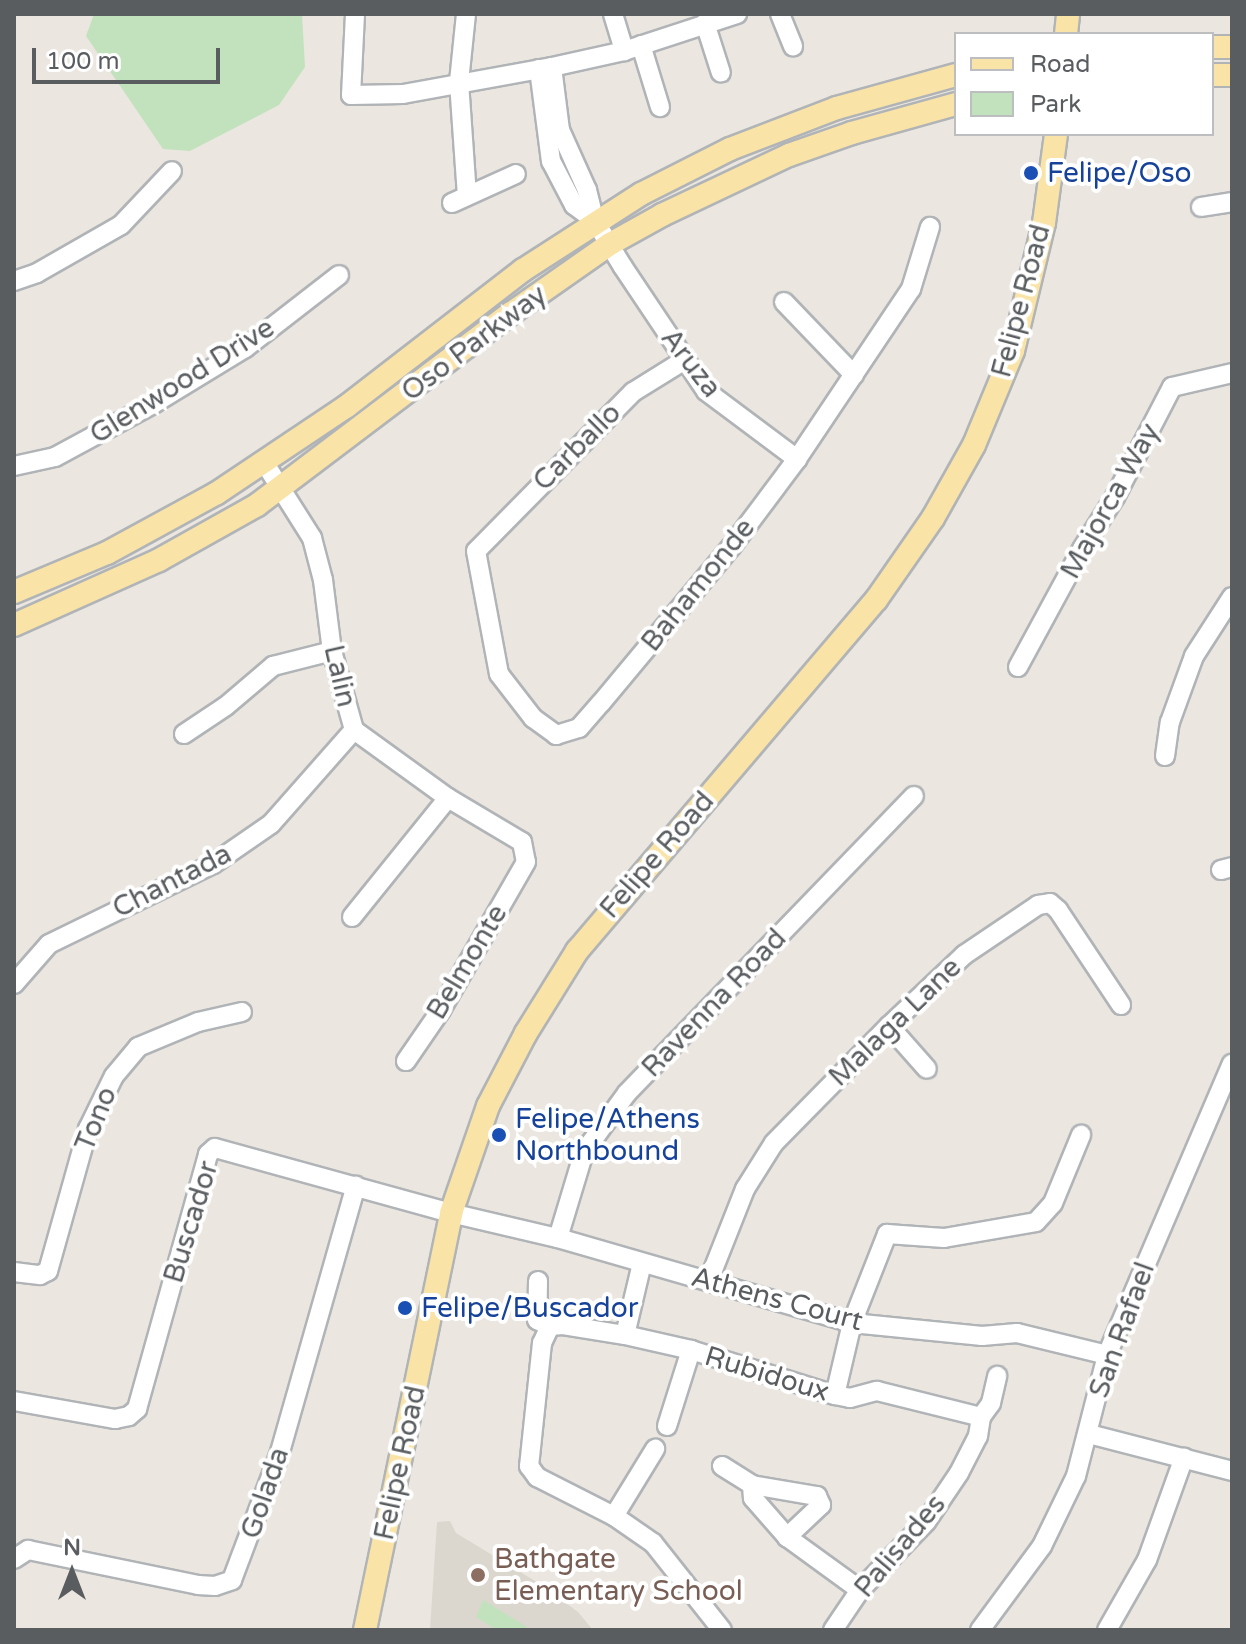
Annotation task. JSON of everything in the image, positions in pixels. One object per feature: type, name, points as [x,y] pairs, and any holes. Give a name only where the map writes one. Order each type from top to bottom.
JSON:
[{"type":"main road","name":"Oso Parkway","points":[[14,592],[107,553],[167,522],[264,462],[347,406],[523,270],[595,221],[730,149],[884,92],[954,75]]},
{"type":"main road","name":"Oso Parkway","points":[[14,625],[83,597],[174,553],[281,489],[510,314],[610,244],[686,202],[789,155],[852,133],[954,105]]},
{"type":"main road","name":"Felipe Road","points":[[365,1630],[451,1213],[488,1106],[526,1033],[577,951],[876,600],[933,518],[974,445],[1013,351],[1044,223],[1056,136]]},
{"type":"street","points":[[355,14],[349,94],[403,94],[546,68],[632,48],[710,19],[737,14]]},
{"type":"street","points":[[466,14],[459,82],[460,200],[516,174]]},
{"type":"street","points":[[613,14],[660,107]]},
{"type":"street","points":[[780,14],[793,46]]},
{"type":"street","points":[[710,19],[721,73]]},
{"type":"street","name":"Aruza","points":[[546,68],[558,121],[556,143],[587,190],[595,221],[683,361],[706,391],[797,459]]},
{"type":"street","points":[[14,281],[37,273],[121,225],[172,171]]},
{"type":"street","points":[[1201,207],[1232,202]]},
{"type":"street","name":"Bahamonde","points":[[481,544],[477,561],[499,674],[533,718],[556,735],[570,733],[587,720],[661,632],[797,459],[911,289],[930,227]]},
{"type":"street","name":"Glenwood Drive","points":[[14,466],[55,457],[155,403],[245,348],[339,275]]},
{"type":"street","points":[[784,302],[854,375]]},
{"type":"street","name":"Carballo","points":[[481,544],[633,392],[683,361]]},
{"type":"street","name":"Majorca Way","points":[[1018,667],[1082,549],[1115,497],[1172,387],[1232,373]]},
{"type":"street","name":"Lalin","points":[[264,462],[312,538],[323,580],[332,651],[354,730],[448,798],[522,842],[526,862]]},
{"type":"street","points":[[1165,756],[1170,722],[1194,656],[1232,597]]},
{"type":"street","points":[[184,734],[226,706],[273,666],[332,651]]},
{"type":"street","name":"Chantada","points":[[14,984],[49,944],[213,864],[271,824],[354,730]]},
{"type":"street","name":"Ravenna Road","points":[[558,1238],[584,1152],[627,1093],[914,796]]},
{"type":"street","points":[[352,917],[448,798]]},
{"type":"street","name":"Belmonte","points":[[406,1061],[441,1010],[526,862]]},
{"type":"street","name":"Malaga Lane","points":[[709,1280],[745,1189],[774,1143],[964,955],[1038,905],[1050,903],[1121,1005]]},
{"type":"street","name":"Tono","points":[[14,1272],[40,1275],[48,1271],[88,1129],[114,1076],[138,1047],[198,1022],[242,1012]]},
{"type":"street","points":[[889,1026],[927,1069]]},
{"type":"street","name":"San Rafael","points":[[980,1630],[1042,1546],[1076,1476],[1107,1355],[1232,1064]]},
{"type":"street","points":[[835,1395],[852,1323],[887,1234],[944,1238],[1036,1222],[1053,1203],[1081,1135]]},
{"type":"street","name":"Buscador","points":[[14,1401],[115,1419],[129,1416],[137,1409],[208,1154],[215,1148],[451,1213]]},
{"type":"street","name":"Golada","points":[[14,1559],[28,1550],[198,1585],[215,1586],[232,1580],[280,1452],[356,1186]]},
{"type":"street","name":"Athens Court","points":[[451,1213],[558,1238],[852,1323],[982,1336],[1017,1333],[1107,1355]]},
{"type":"street","points":[[625,1335],[642,1263]]},
{"type":"street","points":[[538,1281],[537,1320],[550,1326],[542,1343],[529,1466],[537,1477],[614,1516],[653,1543],[722,1630]]},
{"type":"street","name":"Rubidoux","points":[[550,1326],[563,1325],[625,1335],[691,1350],[835,1395],[850,1398],[877,1391],[981,1417]]},
{"type":"street","points":[[667,1426],[691,1350]]},
{"type":"street","name":"Palisades","points":[[833,1630],[860,1590],[926,1522],[959,1473],[978,1436],[981,1417],[989,1407],[997,1376]]},
{"type":"street","points":[[1089,1434],[1232,1471]]},
{"type":"street","points":[[614,1516],[655,1449]]},
{"type":"street","points":[[1107,1630],[1147,1560],[1184,1457]]},
{"type":"street","points":[[722,1466],[752,1485],[817,1496],[821,1505],[787,1537]]},
{"type":"street","points":[[752,1485],[753,1498],[787,1537],[860,1590]]},
{"type":"shaded area","name":"Bathgate Elementary School","points":[[450,1521],[456,1533],[540,1584],[578,1612],[593,1630],[430,1630],[437,1522]]},
{"type":"green space","points":[[94,14],[302,14],[305,67],[279,105],[190,151],[163,149],[86,36]]},
{"type":"green space","points":[[483,1600],[527,1627],[526,1630],[497,1630],[476,1617]]},
{"type":"place","name":"Felipe/Oso","points":[[1031,173]]},
{"type":"place","name":"Felipe/Athens Northbound","points":[[499,1135]]},
{"type":"place","name":"Felipe/Buscador","points":[[405,1308]]},
{"type":"place","name":"Bathgate Elementary School","points":[[478,1575]]}]
